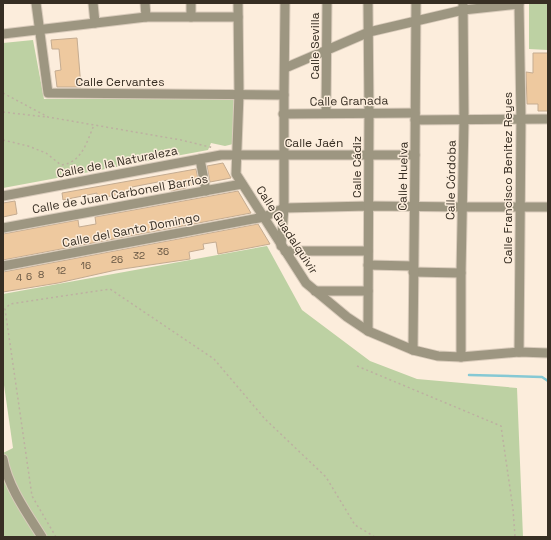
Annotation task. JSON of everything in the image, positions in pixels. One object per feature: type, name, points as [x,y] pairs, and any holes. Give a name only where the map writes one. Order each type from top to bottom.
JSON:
[{"type":"street","name":"Calle Cervantes","points":[[36,3],[48,93],[284,95]]},
{"type":"street","points":[[93,3],[95,23]]},
{"type":"street","points":[[145,3],[146,17]]},
{"type":"street","points":[[191,3],[191,17]]},
{"type":"street","name":"Calle Guadalquivir","points":[[238,3],[239,94],[236,174],[306,284],[347,317],[368,331],[413,350],[438,356],[461,357],[519,352],[548,353]]},
{"type":"street","points":[[286,3],[283,248],[368,251]]},
{"type":"street","name":"Calle Sevilla","points":[[326,114],[327,3]]},
{"type":"street","name":"Calle Cádiz","points":[[368,3],[370,113],[368,331]]},
{"type":"street","name":"Calle Huelva","points":[[413,350],[416,3]]},
{"type":"street","points":[[285,68],[369,32],[416,21],[463,7],[519,3]]},
{"type":"street","name":"Calle Francisco Benitez Reyes","points":[[519,3],[521,119],[519,207],[519,352]]},
{"type":"street","name":"Calle Córdoba","points":[[461,357],[464,120],[463,7]]},
{"type":"street","points":[[3,34],[146,17],[238,17]]},
{"type":"street","name":"Calle Granada","points":[[284,114],[370,113],[464,120],[548,119]]},
{"type":"street","name":"Calle de la Naturaleza","points":[[3,196],[221,155],[236,155]]},
{"type":"street","name":"Calle Jaén","points":[[236,155],[415,155]]},
{"type":"street","points":[[200,159],[206,191]]},
{"type":"street","name":"Calle de Juan Carbonell Barrios","points":[[3,228],[242,184]]},
{"type":"street","points":[[284,208],[369,206],[548,207]]},
{"type":"street","name":"Calle del Santo Domingo","points":[[3,266],[264,217],[284,208]]},
{"type":"street","points":[[368,265],[461,273]]},
{"type":"street","points":[[316,291],[368,291]]},
{"type":"street","points":[[3,459],[5,470],[20,500],[42,537]]},
{"type":"path","points":[[3,93],[48,117]]},
{"type":"path","points":[[3,112],[48,117],[200,144],[213,147],[221,155]]},
{"type":"path","points":[[3,140],[28,146],[46,153],[61,165],[68,164],[75,160],[81,153],[94,125]]},
{"type":"path","points":[[56,537],[32,496],[5,309],[10,304],[110,289],[214,360],[265,419],[326,477],[355,525],[375,537]]},
{"type":"path","points":[[357,366],[501,426],[513,508],[514,537]]},
{"type":"green space","points":[[529,3],[548,3],[548,50],[529,49]]},
{"type":"green space","points":[[33,40],[44,99],[234,99],[233,144],[225,146],[211,143],[208,150],[3,188],[3,43]]},
{"type":"green space","points":[[267,246],[302,310],[370,361],[417,379],[517,388],[523,537],[3,537],[3,453],[13,448],[3,378],[3,294]]},
{"type":"building","points":[[77,38],[81,87],[57,87],[55,71],[61,70],[59,49],[52,49],[51,40]]},
{"type":"building","points":[[533,53],[548,53],[548,111],[538,111],[538,104],[527,104],[526,72],[533,73]]},
{"type":"building","points":[[223,163],[231,178],[210,182],[207,166]]},
{"type":"building","points":[[196,169],[199,184],[186,186],[186,188],[171,191],[168,180],[132,187],[133,191],[106,197],[97,198],[97,193],[63,200],[62,193]]},
{"type":"building","points":[[238,191],[251,213],[3,260],[3,234],[78,220],[79,227],[96,224],[95,217]]},
{"type":"building","points":[[15,201],[17,214],[3,217],[3,203]]},
{"type":"building","points":[[258,224],[270,244],[218,254],[216,242],[203,244],[204,249],[189,252],[190,259],[116,270],[58,283],[3,292],[3,272]]},
{"type":"waterway","points":[[469,375],[542,377],[548,381]]}]
